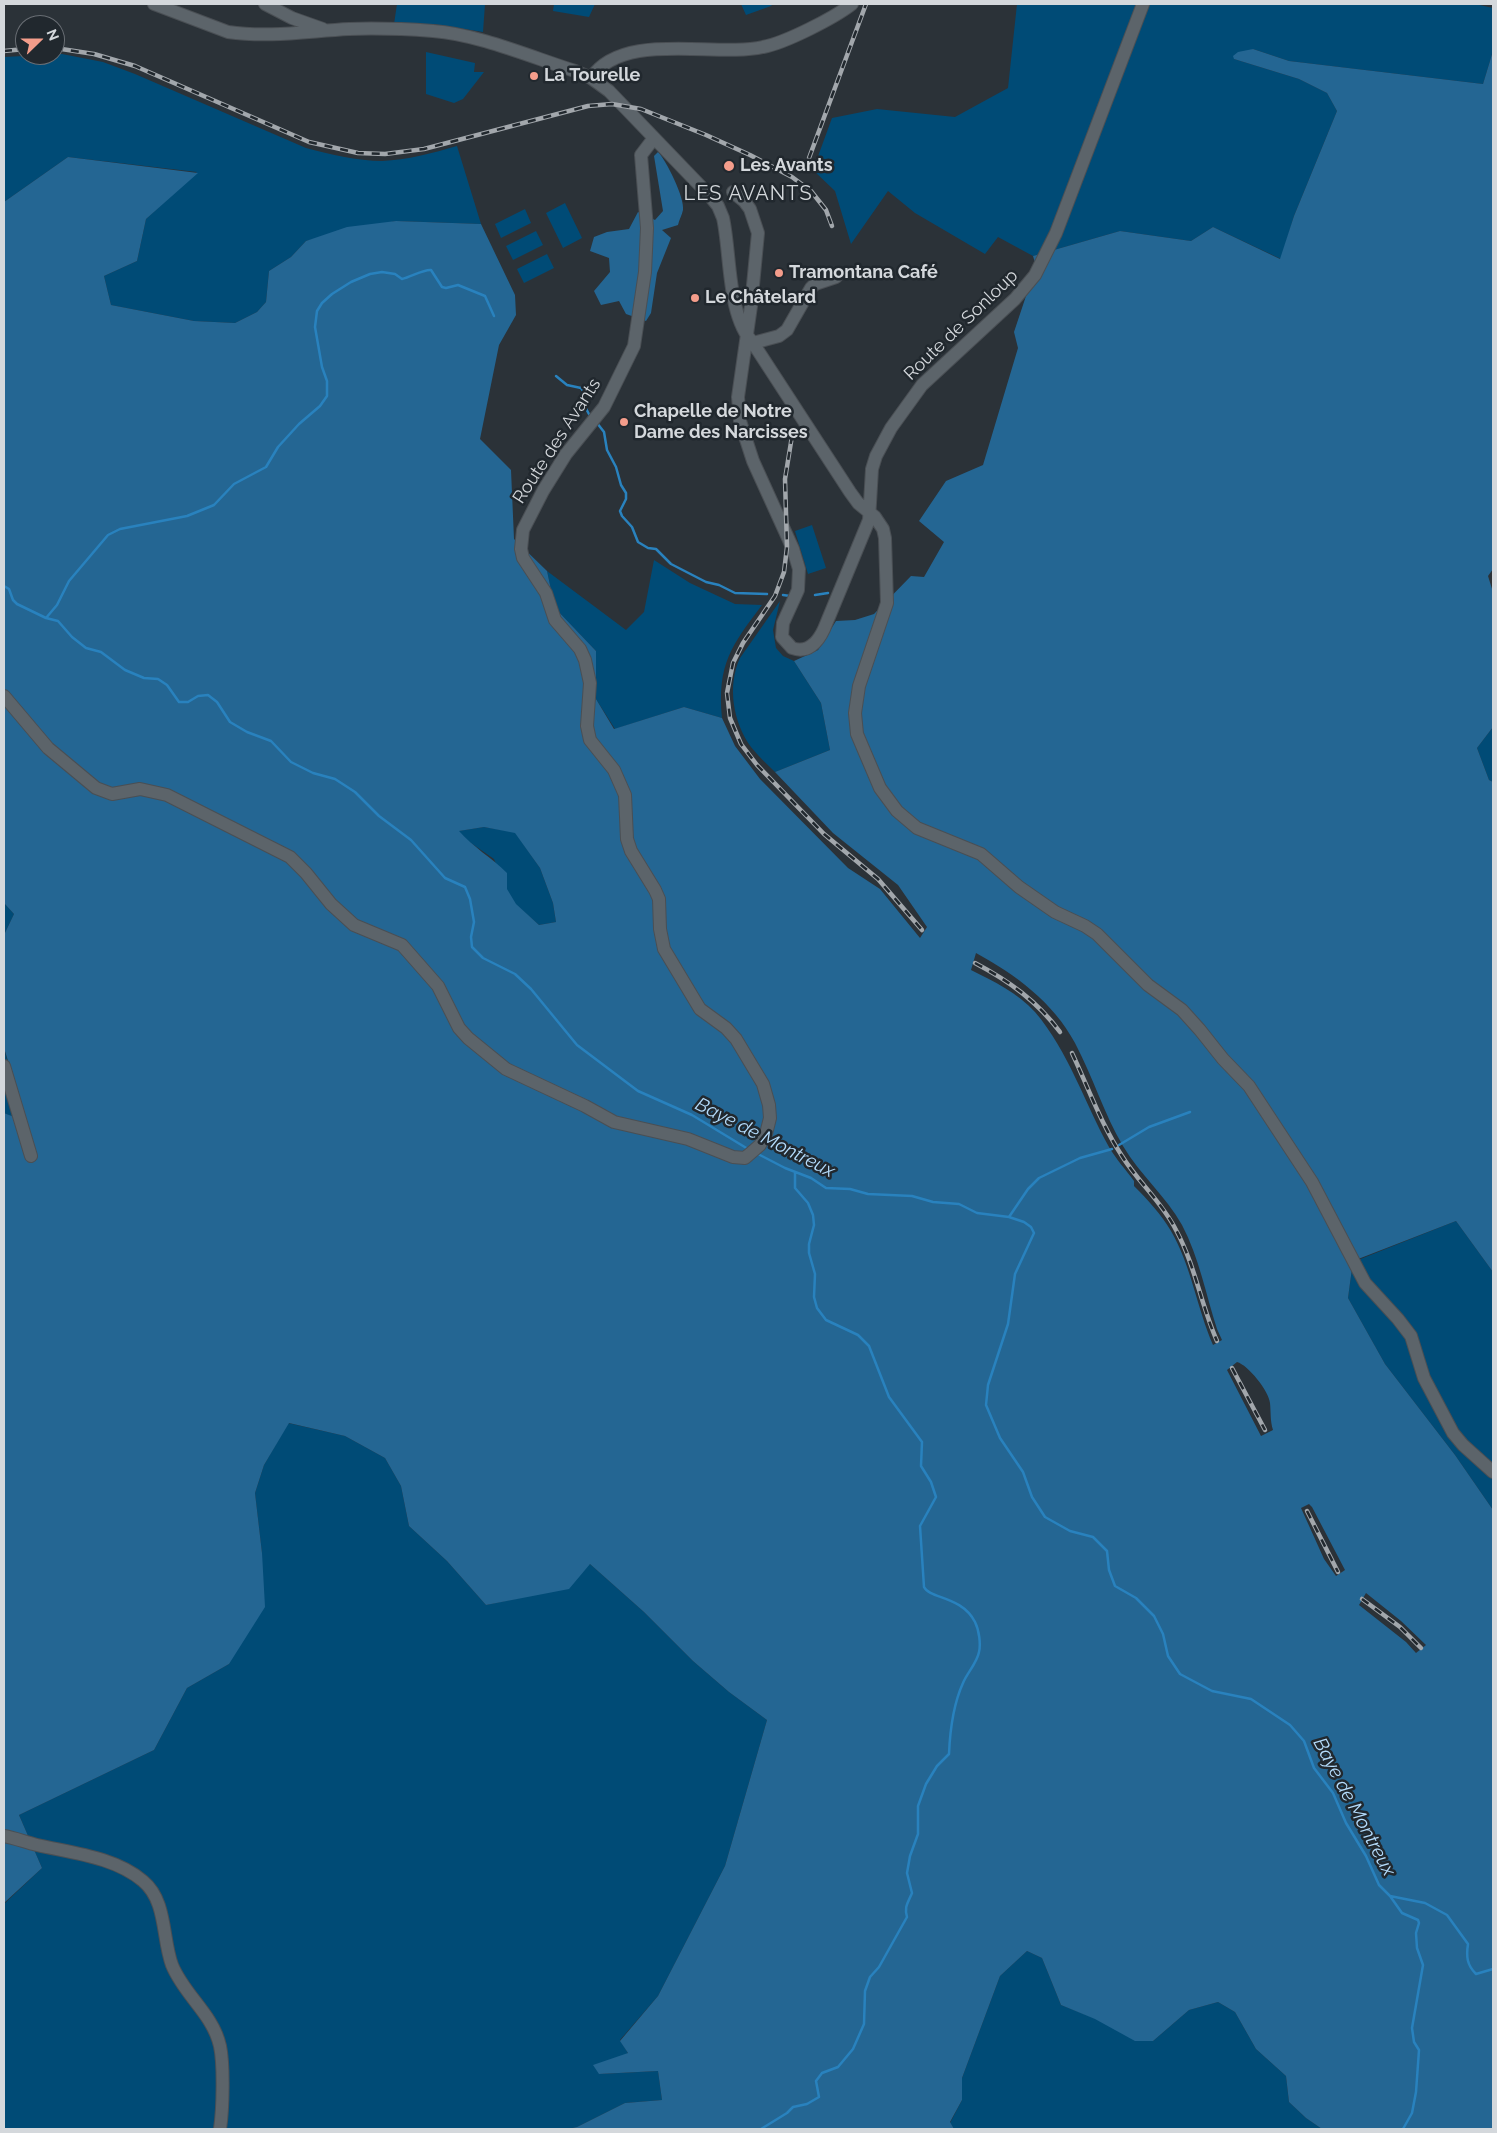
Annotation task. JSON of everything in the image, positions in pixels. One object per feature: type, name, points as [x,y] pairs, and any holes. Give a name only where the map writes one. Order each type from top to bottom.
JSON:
[{"type":"street","points":[[154,4],[228,32],[257,35],[389,29],[452,33],[471,37],[591,78],[609,91],[718,206],[725,227],[736,307],[750,339],[850,492],[861,506],[870,512],[884,534],[887,602],[860,686],[855,713],[857,734],[872,772],[884,794],[905,820],[917,828],[981,854],[1012,882],[1056,912],[1085,926],[1116,952],[1148,985],[1182,1010],[1200,1030],[1223,1059],[1249,1086],[1312,1182],[1365,1283],[1398,1318],[1411,1336],[1424,1378],[1453,1434],[1493,1472]]},
{"type":"street","points":[[265,4],[324,31]]},
{"type":"street","points":[[591,78],[602,66],[623,56],[648,50],[673,48],[744,50],[772,45],[840,12],[852,4]]},
{"type":"street","name":"Route de Sonloup","points":[[750,339],[738,397],[740,421],[746,444],[798,564],[798,590],[782,630],[784,640],[792,648],[801,650],[810,647],[822,633],[840,594],[870,512],[871,478],[876,456],[906,405],[928,378],[1021,294],[1035,275],[1056,233],[1143,4]]},
{"type":"street","name":"Route des Avants","points":[[4,696],[48,748],[96,788],[112,794],[140,789],[168,795],[290,857],[332,904],[354,925],[402,946],[438,986],[459,1028],[468,1038],[506,1069],[614,1122],[688,1139],[733,1157],[745,1158],[755,1151],[766,1134],[770,1118],[769,1105],[763,1084],[736,1039],[726,1028],[700,1009],[664,949],[660,929],[659,899],[631,851],[627,839],[625,795],[614,770],[590,740],[587,726],[590,683],[585,660],[580,649],[555,620],[546,593],[523,558],[521,549],[523,530],[543,491],[566,454],[604,407],[634,346],[645,272],[647,228],[641,155],[654,138]]},
{"type":"street","points":[[732,192],[744,201],[750,210],[758,233],[750,339]]},
{"type":"street","points":[[750,339],[782,335],[811,288],[815,284],[836,277]]},
{"type":"street","points":[[4,1066],[31,1156]]},
{"type":"street","points":[[4,1836],[94,1858],[126,1869],[152,1890],[160,1907],[166,1942],[174,1969],[182,1985],[211,2022],[217,2035],[222,2056],[220,2129]]},
{"type":"shaded area","points":[[397,4],[485,4],[483,32],[434,24],[394,24]]},
{"type":"shaded area","points":[[554,4],[595,4],[589,17],[553,11]]},
{"type":"shaded area","points":[[741,4],[773,4],[746,15]]},
{"type":"shaded area","points":[[1017,4],[1475,4],[1493,8],[1493,51],[1483,84],[1289,61],[1253,49],[1234,59],[1299,79],[1327,93],[1337,111],[1294,216],[1281,259],[1213,227],[1191,241],[1120,231],[1033,256],[998,237],[985,254],[915,213],[888,191],[851,244],[835,191],[813,170],[832,118],[877,109],[955,117],[1008,88]]},
{"type":"shaded area","points":[[1253,49],[1289,61],[1483,84],[1493,51],[1493,569],[1488,576],[1493,592],[1493,727],[1477,748],[1489,780],[1493,782],[1493,1272],[1456,1221],[1353,1261],[1348,1298],[1385,1364],[1455,1455],[1493,1510],[1493,2129],[1322,2129],[1306,2118],[1289,2102],[1286,2076],[1256,2049],[1235,2012],[1218,2002],[1189,2010],[1153,2041],[1135,2041],[1095,2019],[1061,2005],[1042,1958],[1027,1951],[1000,1976],[962,2078],[962,2100],[950,2122],[954,2129],[568,2129],[577,2127],[625,2103],[662,2100],[658,2071],[599,2074],[593,2065],[628,2053],[620,2041],[658,1996],[725,1866],[767,1720],[729,1692],[693,1661],[644,1612],[590,1564],[569,1589],[486,1605],[447,1561],[409,1526],[401,1486],[385,1458],[345,1436],[289,1423],[264,1465],[255,1493],[262,1553],[265,1607],[229,1664],[187,1688],[154,1750],[19,1815],[42,1868],[4,1903],[4,1113],[27,1122],[4,1048],[4,935],[14,914],[4,903],[4,202],[68,157],[198,173],[146,219],[137,261],[104,276],[111,305],[194,321],[235,323],[257,312],[266,302],[269,271],[291,257],[306,241],[347,227],[396,221],[481,224],[515,295],[516,315],[499,345],[480,439],[511,470],[514,539],[547,571],[555,608],[596,651],[596,699],[614,729],[684,707],[722,718],[735,746],[760,779],[848,868],[880,889],[920,938],[927,927],[898,885],[833,833],[775,772],[830,750],[821,703],[794,661],[818,650],[836,621],[855,620],[874,614],[911,576],[924,577],[944,542],[919,521],[946,481],[983,465],[1018,348],[1014,332],[1036,266],[1033,256],[1120,231],[1191,241],[1213,227],[1280,259],[1294,216],[1337,111],[1327,93],[1299,79],[1234,59],[1233,56],[1238,52]],"holes":[[[484,827],[515,833],[540,868],[553,903],[556,922],[539,925],[516,904],[507,889],[507,873],[459,831]],[[976,953],[1019,980],[1045,1002],[1066,1028],[1075,1043],[1123,1146],[1176,1214],[1182,1225],[1198,1263],[1217,1329],[1222,1340],[1213,1345],[1178,1244],[1163,1219],[1134,1186],[1134,1181],[1109,1147],[1067,1060],[1047,1027],[1021,999],[971,970]],[[1237,1362],[1247,1368],[1257,1379],[1269,1398],[1273,1430],[1261,1436],[1227,1370]],[[1309,1504],[1345,1570],[1336,1576],[1324,1559],[1301,1508]],[[1366,1593],[1401,1621],[1426,1645],[1416,1653],[1406,1642],[1359,1605]]]},
{"type":"shaded area","points":[[426,52],[475,63],[474,72],[484,72],[463,99],[454,103],[426,94]]},
{"type":"shaded area","points":[[65,55],[103,62],[306,148],[324,153],[382,161],[410,158],[457,146],[481,224],[396,221],[306,241],[291,257],[269,271],[266,302],[257,312],[235,323],[194,321],[111,305],[104,276],[137,261],[146,219],[197,172],[68,157],[4,202],[4,57],[15,56],[15,65],[65,65]]},
{"type":"shaded area","points":[[658,152],[674,180],[681,197],[683,210],[678,225],[662,230],[671,238],[657,273],[651,313],[646,321],[626,314],[619,301],[601,305],[594,291],[610,272],[609,258],[590,251],[594,237],[607,232],[629,229],[638,212],[655,220],[663,211],[654,156]]},
{"type":"shaded area","points":[[565,203],[582,238],[563,248],[546,213]]},
{"type":"shaded area","points":[[525,209],[531,223],[501,238],[495,224]]},
{"type":"shaded area","points":[[536,231],[543,245],[513,260],[506,246]]},
{"type":"shaded area","points":[[547,254],[554,268],[524,283],[517,269]]},
{"type":"shaded area","points":[[812,525],[826,568],[808,574],[795,531]]},
{"type":"shaded area","points":[[654,560],[690,583],[735,604],[762,605],[734,645],[724,670],[721,700],[722,718],[684,707],[615,729],[596,699],[596,651],[555,608],[547,571],[626,630],[644,612]]},
{"type":"shaded area","points":[[780,601],[773,630],[776,648],[783,656],[794,661],[821,703],[830,750],[775,772],[751,747],[745,737],[736,715],[733,692],[736,669],[740,658]]},
{"type":"shaded area","points":[[1493,727],[1493,782],[1489,780],[1477,748]]},
{"type":"shaded area","points":[[484,827],[515,832],[540,868],[553,903],[556,922],[539,925],[515,904],[506,889],[494,859],[468,841],[458,831]]},
{"type":"shaded area","points":[[4,903],[14,914],[4,935]]},
{"type":"shaded area","points":[[4,1048],[6,1056],[27,1123],[4,1113]]},
{"type":"shaded area","points":[[1456,1221],[1493,1272],[1493,1510],[1455,1455],[1385,1364],[1348,1298],[1353,1262]]},
{"type":"shaded area","points":[[288,1423],[345,1436],[385,1458],[401,1486],[409,1526],[447,1561],[486,1605],[519,1598],[590,1564],[644,1612],[693,1661],[729,1692],[767,1720],[725,1866],[658,1996],[620,2040],[628,2053],[599,2074],[658,2071],[662,2100],[625,2103],[577,2127],[568,2129],[4,2129],[4,1904],[42,1868],[19,1815],[154,1750],[187,1688],[229,1664],[262,1553],[255,1493],[264,1465]]},
{"type":"shaded area","points":[[1027,1951],[1042,1958],[1061,2005],[1153,2041],[1189,2010],[1218,2002],[1235,2012],[1256,2049],[1286,2076],[1289,2102],[1306,2118],[1322,2129],[954,2129],[950,2123],[962,2100],[962,2078],[1000,1976]]},
{"type":"waterway","points":[[46,618],[57,605],[69,581],[108,535],[120,529],[187,516],[214,505],[234,484],[266,467],[278,447],[299,424],[320,406],[327,396],[327,381],[322,367],[315,327],[317,311],[322,303],[332,294],[351,282],[370,274],[382,272],[395,274],[402,279],[431,270],[442,287],[458,285],[485,296],[494,316]]},
{"type":"waterway","points":[[556,376],[567,385],[581,388],[583,391],[583,403],[590,416]]},
{"type":"waterway","points":[[597,423],[604,432],[607,450],[626,493],[626,499],[620,511],[632,527],[638,542],[648,548],[656,549],[671,564],[706,582],[719,585],[735,593],[767,594]]},
{"type":"waterway","name":"Baye de Montreux","points":[[4,586],[9,589],[13,600],[17,604],[46,618],[58,621],[72,637],[86,648],[101,652],[125,670],[144,678],[158,679],[167,685],[179,702],[188,702],[198,696],[208,695],[217,702],[230,722],[247,732],[271,741],[291,762],[313,773],[335,779],[355,792],[379,816],[411,840],[445,878],[465,887],[470,899],[474,922],[471,937],[472,947],[483,958],[515,974],[531,989],[577,1045],[638,1091],[692,1115],[748,1149]]},
{"type":"waterway","points":[[815,595],[828,593]]},
{"type":"waterway","points":[[783,595],[790,596]]},
{"type":"waterway","points":[[1119,1145],[1149,1127],[1190,1112]]},
{"type":"waterway","points":[[1009,1217],[1028,1189],[1039,1178],[1080,1158],[1112,1149]]},
{"type":"waterway","name":"Baye de Montreux","points":[[758,1154],[785,1168],[811,1178],[826,1188],[850,1189],[868,1194],[912,1196],[933,1202],[959,1204],[977,1213],[1009,1217],[1024,1222],[1031,1227],[1034,1233],[1015,1274],[1008,1324],[988,1385],[986,1405],[1000,1438],[1023,1472],[1032,1497],[1045,1517],[1070,1531],[1093,1537],[1107,1551],[1109,1570],[1115,1586],[1136,1598],[1154,1616],[1163,1634],[1168,1656],[1180,1674],[1212,1691],[1251,1699],[1290,1725],[1304,1741],[1314,1768],[1333,1793],[1346,1823],[1366,1856],[1379,1885],[1390,1896],[1425,1903],[1447,1915],[1468,1944],[1468,1960],[1473,1971],[1476,1974],[1493,1969]]},
{"type":"waterway","points":[[761,2129],[787,2113],[793,2107],[807,2104],[819,2097],[816,2081],[822,2073],[838,2067],[853,2049],[864,2024],[865,1991],[870,1977],[879,1967],[907,1917],[906,1907],[912,1893],[907,1873],[910,1856],[918,1834],[918,1806],[926,1784],[937,1766],[949,1754],[954,1709],[965,1679],[980,1649],[979,1633],[975,1622],[969,1614],[962,1607],[927,1591],[924,1587],[920,1526],[936,1497],[931,1482],[921,1466],[922,1442],[889,1397],[869,1346],[858,1335],[826,1320],[817,1308],[814,1297],[815,1274],[809,1253],[809,1244],[814,1225],[813,1215],[808,1203],[795,1188],[795,1172]]},
{"type":"waterway","points":[[1390,1896],[1402,1913],[1418,1920],[1416,1933],[1417,1948],[1423,1965],[1412,2028],[1414,2042],[1419,2050],[1416,2092],[1412,2113],[1403,2129]]},
{"type":"railway","points":[[809,158],[866,4]]},
{"type":"railway","points":[[4,51],[15,50]]},
{"type":"railway","points":[[65,50],[94,54],[135,66],[309,142],[358,153],[385,154],[424,149],[588,106],[612,104],[641,109],[706,135],[792,177],[811,191],[826,210],[832,226]]},
{"type":"railway","points":[[792,436],[785,479],[787,547],[784,572],[775,596],[743,643],[733,663],[727,693],[730,718],[741,744],[757,765],[824,834],[878,879],[922,930]]},
{"type":"railway","points":[[975,963],[999,977],[1032,1001],[1060,1032]]},
{"type":"railway","points":[[1072,1053],[1114,1144],[1128,1165],[1164,1210],[1183,1243],[1217,1341]]},
{"type":"railway","points":[[1232,1368],[1265,1430]]},
{"type":"railway","points":[[1307,1511],[1338,1572]]},
{"type":"railway","points":[[1362,1599],[1400,1627],[1421,1648]]},
{"type":"place","name":"La Tourelle","points":[[534,76]]},
{"type":"place","name":"Les Avants","points":[[729,166]]},
{"type":"place","name":"Tramontana Café","points":[[779,273]]},
{"type":"place","name":"Le Châtelard","points":[[695,298]]},
{"type":"place","name":"Chapelle de Notre Dame des Narcisses","points":[[624,422]]},
{"type":"district","name":"LES AVANTS","points":[[748,194]]}]
